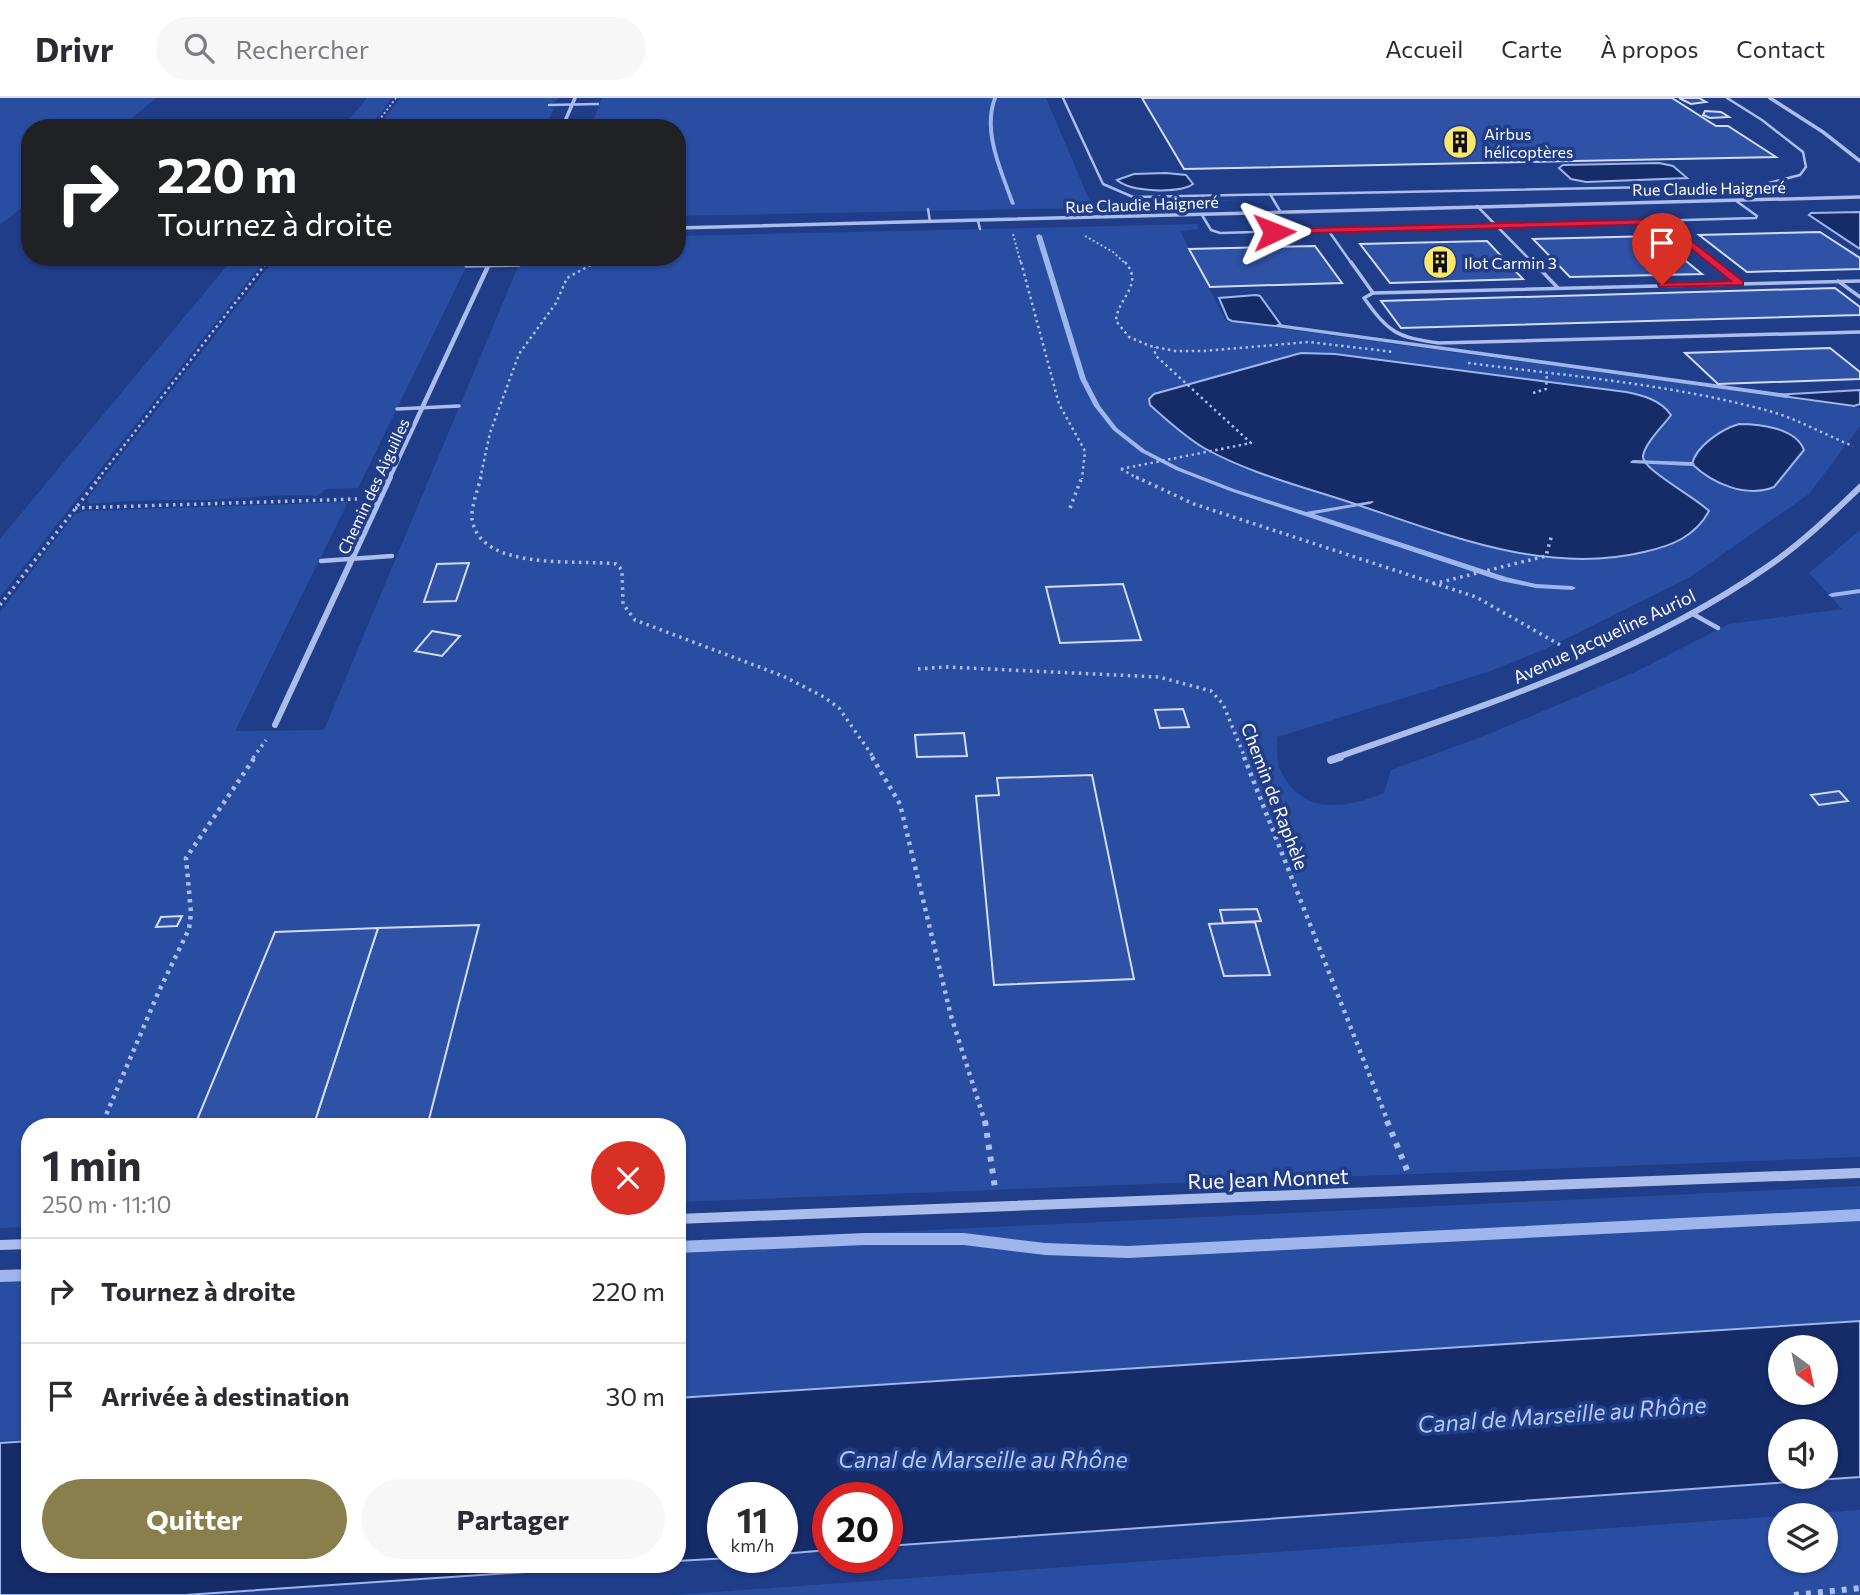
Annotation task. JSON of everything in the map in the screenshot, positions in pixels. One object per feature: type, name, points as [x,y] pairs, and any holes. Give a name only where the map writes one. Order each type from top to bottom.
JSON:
[{"type":"street","points":[[566,119],[575,98]]},
{"type":"street","points":[[1770,98],[1823,132],[1860,161]]},
{"type":"street","name":"Rue Claudie Haigneré","points":[[686,228],[1860,197]]},
{"type":"street","name":"Chemin des Aiguilles","points":[[275,724],[488,266]]},
{"type":"street","name":"Avenue Jacqueline Auriol","points":[[1331,760],[1509,695],[1691,613],[1755,575],[1797,544],[1860,487]]},
{"type":"street","name":"Rue Jean Monnet","points":[[686,1219],[1860,1173]]},
{"type":"street","points":[[0,1245],[21,1244]]},
{"type":"lane","points":[[1063,98],[1103,184],[1133,197],[1761,185],[1800,175],[1806,167],[1803,152],[1762,120],[1727,98]]},
{"type":"lane","points":[[550,105],[598,104]]},
{"type":"lane","points":[[1270,194],[1280,211]]},
{"type":"lane","points":[[1202,215],[1211,230],[1220,233],[1756,218],[1757,216],[1735,200]]},
{"type":"lane","points":[[1478,206],[1559,288]]},
{"type":"lane","points":[[928,209],[930,222]]},
{"type":"lane","points":[[978,221],[980,229]]},
{"type":"lane","points":[[1663,222],[1740,283]]},
{"type":"lane","points":[[1328,230],[1373,293]]},
{"type":"lane","points":[[466,266],[488,266]]},
{"type":"lane","points":[[1838,281],[1860,297]]},
{"type":"lane","points":[[1860,281],[1373,293],[1364,298],[1383,325],[1403,335],[1445,342],[1501,344],[1860,332]]},
{"type":"lane","points":[[397,409],[459,406]]},
{"type":"lane","points":[[321,561],[392,556]]},
{"type":"lane","points":[[1691,613],[1718,628]]},
{"type":"path","points":[[380,119],[396,98]]},
{"type":"path","points":[[1011,227],[1059,404],[1065,419],[1084,445],[1086,465],[1070,508]]},
{"type":"path","points":[[0,605],[264,266]]},
{"type":"path","points":[[588,266],[567,278],[556,303],[519,354],[490,433],[472,518],[474,532],[483,544],[502,554],[523,558],[616,564],[622,569],[620,602],[624,611],[635,620],[783,676],[824,697],[839,708],[880,767],[900,804],[951,1016],[984,1117],[998,1207]]},
{"type":"path","points":[[1155,347],[1155,355],[1251,443],[1121,469],[1157,489],[1194,503],[1489,602],[1562,646]]},
{"type":"path","points":[[1533,393],[1546,389],[1547,374]]},
{"type":"path","points":[[75,508],[356,499]]},
{"type":"path","points":[[1433,585],[1546,556],[1552,534]]},
{"type":"path","name":"Chemin de Raphèle","points":[[918,669],[946,667],[1159,677],[1210,691],[1223,704],[1415,1190]]},
{"type":"path","points":[[105,1118],[159,990],[189,929],[191,913],[186,858],[275,724]]},
{"type":"path","points":[[1794,1595],[1860,1588]]},
{"type":"shaded area","points":[[0,98],[156,98],[131,119],[21,119],[21,208],[0,225]]},
{"type":"shaded area","points":[[367,98],[392,98],[376,119],[350,119]]},
{"type":"shaded area","points":[[400,98],[559,98],[548,107],[554,108],[549,119],[384,119]]},
{"type":"shaded area","points":[[602,98],[1046,98],[1091,204],[1238,200],[1184,206],[686,216],[686,119],[594,119]]},
{"type":"shaded area","points":[[1197,224],[1198,229],[1180,231],[1226,321],[1860,408],[1860,426],[1809,494],[1690,577],[1545,649],[1488,672],[1277,737],[1280,769],[1300,795],[1325,805],[1339,805],[1384,793],[1391,770],[1489,734],[1635,672],[1729,624],[1842,609],[1809,573],[1860,530],[1860,1157],[686,1202],[686,1118],[21,1118],[21,1227],[0,1228],[0,612],[75,514],[85,511],[348,502],[235,731],[324,730],[518,266],[686,266],[686,236]]},
{"type":"shaded area","points":[[227,266],[260,266],[0,597],[0,539]]},
{"type":"shaded area","points":[[269,266],[467,266],[358,488],[326,489],[318,496],[89,504],[87,499]]},
{"type":"shaded area","points":[[1860,1186],[1860,1320],[686,1396],[686,1242]]},
{"type":"shaded area","points":[[21,1272],[21,1440],[0,1441],[0,1273]]},
{"type":"shaded area","points":[[1860,1510],[1860,1595],[674,1595],[1768,1517],[1768,1573],[1838,1573],[1838,1512]]},
{"type":"water","points":[[1659,163],[1673,166],[1687,178],[1586,182],[1571,179],[1559,168],[1563,165]]},
{"type":"water","points":[[1134,174],[1186,175],[1193,184],[1177,189],[1155,190],[1132,187],[1117,180]]},
{"type":"water","points":[[1860,212],[1860,249],[1809,215],[1811,213]]},
{"type":"water","points":[[1260,296],[1281,325],[1232,321],[1228,319],[1219,298]]},
{"type":"water","points":[[1301,353],[1335,354],[1626,392],[1651,399],[1671,415],[1647,446],[1643,456],[1645,462],[1709,511],[1689,534],[1673,543],[1644,552],[1606,558],[1569,559],[1494,548],[1257,472],[1204,448],[1150,405],[1149,399],[1154,394]]},
{"type":"water","points":[[1860,390],[1860,404],[1854,406],[1774,395]]},
{"type":"water","points":[[1739,424],[1767,426],[1785,432],[1800,443],[1804,450],[1774,487],[1752,491],[1730,487],[1710,478],[1692,464],[1694,457],[1711,439]]},
{"type":"water","name":"Canal de Marseille au Rhône","points":[[1860,1321],[1860,1477],[1838,1479],[1838,1419],[1768,1419],[1768,1484],[903,1545],[903,1482],[812,1482],[812,1551],[798,1553],[798,1482],[707,1482],[707,1559],[686,1560],[686,1397]]},
{"type":"water","points":[[21,1442],[21,1573],[511,1573],[185,1595],[0,1595],[0,1443]]},
{"type":"building","name":"Airbus hélicoptères","points":[[1142,98],[1672,98],[1716,126],[1728,126],[1776,157],[1184,169]]},
{"type":"building","points":[[1679,98],[1699,98],[1706,102],[1691,104]]},
{"type":"building","points":[[1705,111],[1721,112],[1729,117],[1710,118],[1703,115]]},
{"type":"building","points":[[1820,232],[1860,258],[1860,269],[1747,272],[1699,235]]},
{"type":"building","points":[[1655,236],[1702,274],[1570,277],[1533,239]]},
{"type":"building","name":"Ilot Carmin 3","points":[[1487,241],[1523,279],[1390,283],[1360,244]]},
{"type":"building","points":[[1315,246],[1342,283],[1210,287],[1189,249]]},
{"type":"building","points":[[1835,288],[1860,307],[1860,315],[1401,328],[1381,301]]},
{"type":"building","points":[[1830,348],[1860,372],[1860,379],[1718,384],[1685,353]]},
{"type":"building","points":[[469,563],[456,601],[424,602],[437,564]]},
{"type":"building","points":[[1123,584],[1141,640],[1060,643],[1046,587]]},
{"type":"building","points":[[432,631],[460,636],[442,656],[415,651]]},
{"type":"building","points":[[1183,709],[1189,727],[1160,728],[1155,710]]},
{"type":"building","points":[[964,733],[967,756],[917,757],[915,735]]},
{"type":"building","points":[[1092,775],[1134,979],[994,985],[976,796],[999,795],[997,778]]},
{"type":"building","points":[[1839,791],[1848,801],[1819,805],[1811,795]]},
{"type":"building","points":[[1257,909],[1261,921],[1223,923],[1220,910]]},
{"type":"building","points":[[182,916],[177,926],[156,927],[161,917]]},
{"type":"building","points":[[1255,922],[1270,975],[1224,976],[1209,924]]},
{"type":"building","points":[[479,925],[429,1118],[316,1118],[378,928]]},
{"type":"building","points":[[378,928],[316,1118],[198,1118],[275,932]]},
{"type":"waterway","points":[[995,98],[990,120],[992,135],[1013,204]]},
{"type":"waterway","points":[[1039,236],[1083,379],[1097,406],[1115,429],[1143,451],[1178,469],[1232,490],[1504,579],[1536,586],[1572,588]]},
{"type":"waterway","points":[[1278,326],[1787,396]]},
{"type":"waterway","points":[[1633,462],[1692,464]]},
{"type":"waterway","points":[[1309,513],[1370,502]]},
{"type":"waterway","points":[[1832,595],[1860,591]]},
{"type":"waterway","points":[[686,1247],[865,1239],[964,1239],[1045,1249],[1128,1252],[1860,1215]]},
{"type":"waterway","points":[[0,1276],[21,1275]]},
{"type":"place","name":"Airbus hélicoptères","points":[[1460,142]]},
{"type":"place","name":"Ilot Carmin 3","points":[[1440,262]]},
{"type":"route","points":[[1274,232],[1663,222],[1740,283],[1662,285]]}]
